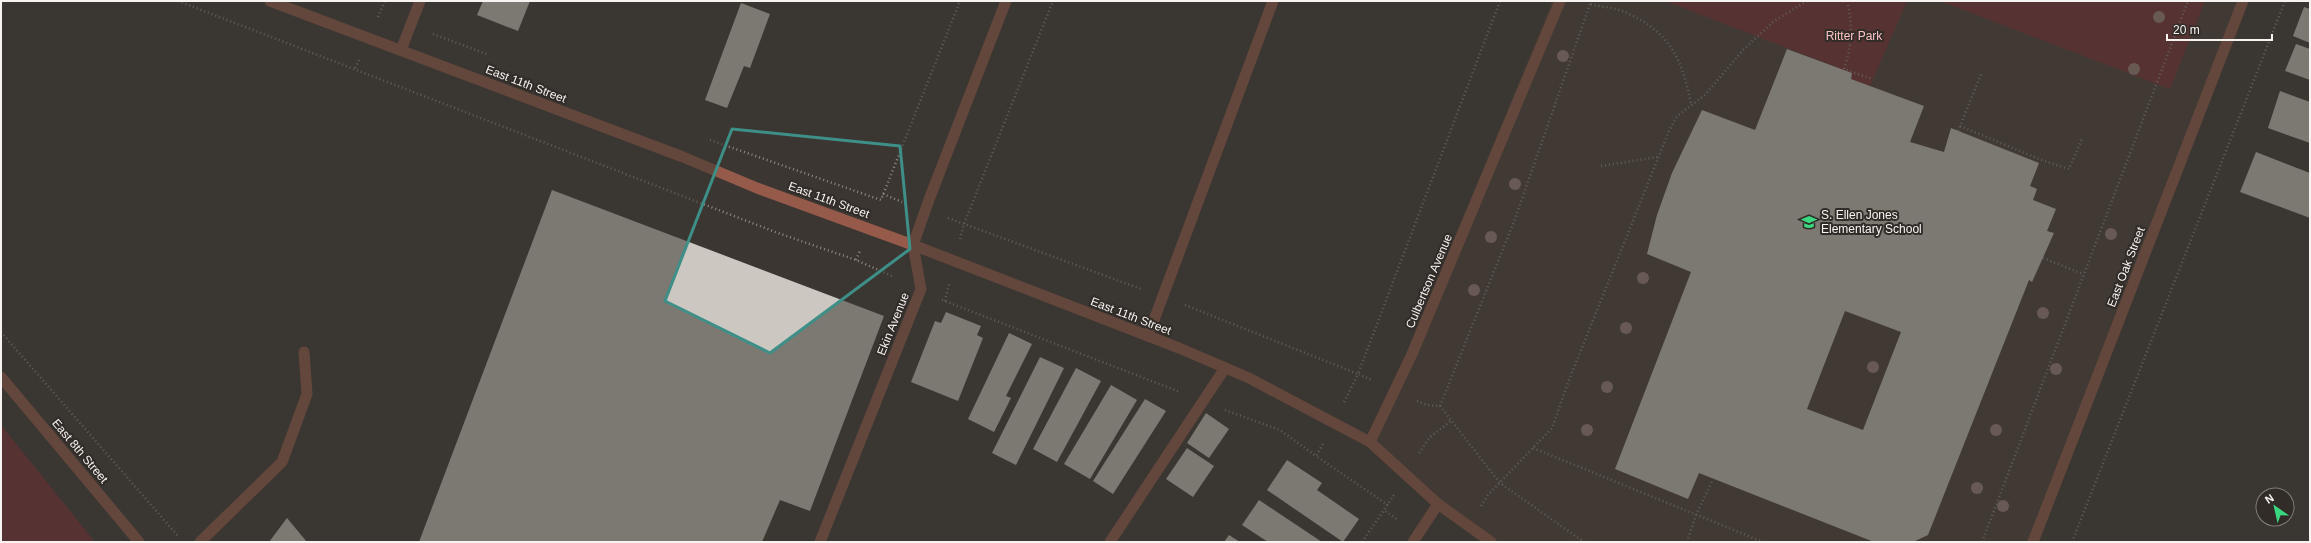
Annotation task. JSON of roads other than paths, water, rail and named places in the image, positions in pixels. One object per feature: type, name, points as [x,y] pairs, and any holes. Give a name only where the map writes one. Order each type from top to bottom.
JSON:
[{"type":"street","name":"East 11th Street","points":[[270,1],[683,157],[757,188],[914,245],[1148,336],[1249,378],[1370,442]]},
{"type":"street","points":[[401,50],[420,1]]},
{"type":"street","name":"Ekin Avenue","points":[[820,542],[921,288],[914,245],[925,211],[1006,1]]},
{"type":"street","points":[[1148,336],[1273,1]]},
{"type":"street","name":"Culbertson Avenue","points":[[1370,442],[1412,354],[1560,1]]},
{"type":"street","name":"East Oak Street","points":[[2033,542],[2243,1]]},
{"type":"street","points":[[200,542],[282,462],[308,394],[304,352]]},
{"type":"street","points":[[1110,542],[1225,368]]},
{"type":"street","name":"East 8th Street","points":[[1,377],[139,542]]},
{"type":"street","points":[[1370,442],[1438,504],[1491,542]]},
{"type":"street","points":[[1413,542],[1438,504]]},
{"type":"place","name":"S. Ellen Jones Elementary School","points":[[1809,222]]},
{"type":"park label","name":"Ritter Park","points":[[1854,36]]}]
